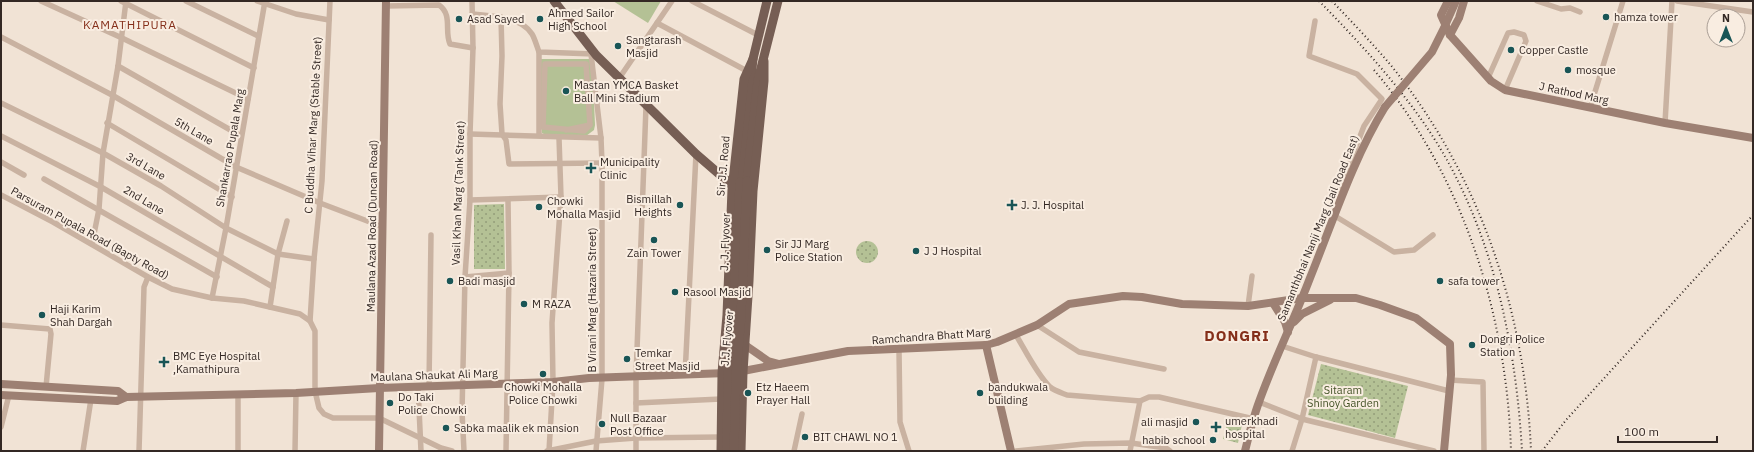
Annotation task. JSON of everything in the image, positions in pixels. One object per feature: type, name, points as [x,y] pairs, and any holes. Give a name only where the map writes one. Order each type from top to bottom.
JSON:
[{"type":"main road","points":[[554,1],[593,54],[620,77],[646,106],[696,154],[740,183]]},
{"type":"main road","points":[[753,59],[767,1]]},
{"type":"main road","points":[[741,451],[743,372],[753,191],[764,81],[764,61],[778,1]]},
{"type":"main road","name":"Sir J.J. Road","points":[[720,451],[722,373],[740,183],[744,79],[753,59]]},
{"type":"main road","name":"J. J. Flyover","points":[[727,451],[728,374],[734,316],[740,183],[753,59]]},
{"type":"main road","name":"J.J. Flyover","points":[[734,451],[736,375],[741,316],[740,183],[758,80],[764,61]]},
{"type":"street","points":[[41,1],[122,38],[248,99]]},
{"type":"street","points":[[186,1],[258,36]]},
{"type":"street","points":[[257,1],[296,14],[329,20]]},
{"type":"street","name":"C Buddha Vihar Marg (Stable Street)","points":[[310,321],[314,259],[320,203],[330,1]]},
{"type":"street","name":"Vasil Khan Marg (Tank Street)","points":[[464,451],[462,412],[464,385],[465,277],[470,200],[470,134],[473,48],[472,1]]},
{"type":"street","points":[[620,77],[672,1]]},
{"type":"street","points":[[692,1],[758,35]]},
{"type":"street","name":"J Rathod Marg","points":[[1448,1],[1441,16],[1450,35],[1488,78],[1506,90],[1665,123],[1753,138]]},
{"type":"street","name":"Samanthbhai Nanji Marg (Jail Road East)","points":[[1245,451],[1259,402],[1370,131],[1385,107],[1432,52],[1456,1]]},
{"type":"street","points":[[1450,35],[1459,18],[1464,1]]},
{"type":"street","points":[[1537,1],[1561,9],[1570,8],[1580,12]]},
{"type":"street","points":[[1590,108],[1623,1]]},
{"type":"street","points":[[1665,123],[1672,1]]},
{"type":"street","points":[[1676,1],[1753,12]]},
{"type":"street","points":[[92,244],[99,209],[103,153],[107,123],[122,38],[124,2],[254,68]]},
{"type":"street","name":"Shankarrao Pupala Marg","points":[[212,298],[232,197],[258,36],[265,3]]},
{"type":"street","points":[[386,4],[429,3],[439,5],[445,9],[448,17],[447,38],[450,44],[473,48]]},
{"type":"street","name":"Maulana Azad Road (Duncan Road)","points":[[379,451],[386,4]]},
{"type":"street","points":[[472,14],[501,17],[524,25],[533,35],[539,52],[538,135]]},
{"type":"street","points":[[501,17],[502,56],[500,104],[502,134],[506,140],[509,164],[602,163]]},
{"type":"street","points":[[1314,21],[1309,56],[1357,74],[1382,100],[1364,126],[1339,191],[1340,204]]},
{"type":"street","points":[[657,23],[747,71]]},
{"type":"street","points":[[1488,78],[1508,33],[1514,32],[1524,35],[1526,41],[1506,90]]},
{"type":"street","name":"5th Lane","points":[[1,37],[112,95],[236,167],[320,203],[383,227]]},
{"type":"street","points":[[539,52],[593,54]]},
{"type":"street","name":"B Virani Marg (Hazaria Street)","points":[[593,54],[602,163],[602,379],[596,451]]},
{"type":"street","points":[[545,64],[586,64],[590,125],[584,131],[566,130],[543,127],[545,64]]},
{"type":"street","points":[[118,66],[241,136]]},
{"type":"street","name":"3rd Lane","points":[[1,103],[103,153],[161,186],[226,228],[278,254],[314,259]]},
{"type":"street","points":[[636,451],[636,377],[646,106]]},
{"type":"street","points":[[107,123],[232,197]]},
{"type":"street","points":[[470,134],[538,135],[559,138],[601,138]]},
{"type":"street","name":"2nd Lane","points":[[1,136],[101,186],[273,287]]},
{"type":"street","points":[[559,138],[561,198],[552,323],[553,382],[548,451],[596,441],[636,438],[721,437]]},
{"type":"street","points":[[685,375],[696,154]]},
{"type":"street","points":[[1,162],[24,175]]},
{"type":"street","points":[[44,179],[217,277]]},
{"type":"street","name":"Parsuram Pupala Road (Bapty Road)","points":[[1,195],[172,289],[212,298],[270,307],[300,314],[310,321]]},
{"type":"street","points":[[470,200],[561,198]]},
{"type":"street","points":[[506,451],[509,273],[508,200]]},
{"type":"street","points":[[1335,216],[1394,252],[1414,250],[1433,235]]},
{"type":"street","points":[[270,307],[278,254],[287,221]]},
{"type":"street","points":[[429,387],[431,235]]},
{"type":"street","points":[[465,277],[509,273]]},
{"type":"street","points":[[1248,306],[1252,276]]},
{"type":"street","points":[[139,451],[142,397],[144,287],[148,277]]},
{"type":"street","name":"Ramchandra Bhatt Marg","points":[[743,372],[848,352],[986,345],[1016,335],[1037,325],[1069,304],[1123,296],[1142,297],[1182,304],[1248,306],[1302,298],[1356,298],[1416,318],[1450,344],[1450,380]]},
{"type":"street","points":[[1273,303],[1289,328],[1302,314],[1335,298]]},
{"type":"street","points":[[310,321],[315,330],[315,391],[319,408],[324,414],[333,418],[380,418],[441,448],[452,451]]},
{"type":"street","points":[[1,325],[50,328],[51,334],[46,387]]},
{"type":"street","points":[[1037,325],[1080,352],[1164,369]]},
{"type":"street","points":[[1016,335],[1045,381],[1051,388],[1067,395],[1140,402],[1149,397],[1159,397],[1254,419]]},
{"type":"street","points":[[745,345],[768,361],[781,365]]},
{"type":"street","points":[[986,345],[1011,451]]},
{"type":"street","points":[[1282,346],[1316,357],[1449,392]]},
{"type":"street","points":[[899,350],[900,422],[909,451]]},
{"type":"street","points":[[1292,451],[1302,419],[1316,357]]},
{"type":"street","name":"Maulana Shaukat Ali Marg","points":[[5,395],[117,401],[126,397],[296,393],[379,388],[553,382],[589,378],[602,379],[743,372]]},
{"type":"street","points":[[1444,451],[1450,380],[1482,382],[1484,451]]},
{"type":"street","name":"Maulana Shaukat Ali Marg","points":[[1,384],[118,391],[126,397]]},
{"type":"street","points":[[418,387],[421,451]]},
{"type":"street","points":[[295,451],[296,393]]},
{"type":"street","points":[[238,394],[238,451]]},
{"type":"street","points":[[1,427],[5,395]]},
{"type":"street","points":[[636,403],[721,399]]},
{"type":"street","points":[[83,451],[91,400]]},
{"type":"street","points":[[1130,451],[1140,402]]},
{"type":"street","points":[[1259,402],[1302,419],[1434,451]]},
{"type":"street","points":[[794,451],[802,414]]},
{"type":"street","points":[[1016,451],[1084,444],[1131,443],[1166,448],[1170,451]]},
{"type":"street","points":[[1084,444],[1084,451]]},
{"type":"green space","points":[[613,1],[661,1],[648,23]]},
{"type":"green space","name":"Mastan YMCA Basket Ball Mini Stadium","points":[[539,59],[592,59],[595,125],[594,130],[586,136],[548,136],[542,133]]},
{"type":"green space","points":[[504,204],[505,269],[474,269],[474,205]]},
{"type":"green space","points":[[867,241],[871,242],[877,248],[877,256],[871,262],[867,263],[863,262],[857,256],[856,252],[857,248],[863,242]]},
{"type":"green space","name":"Sitaram Shinoy Garden","points":[[1321,364],[1408,386],[1395,438],[1308,415]]},
{"type":"green space","points":[[1229,417],[1243,420],[1238,443],[1223,439]]},
{"type":"railway","points":[[1319,1],[1353,36],[1401,92],[1430,132],[1461,187],[1476,223],[1500,297],[1514,374],[1522,451]]},
{"type":"railway","points":[[1332,1],[1389,63],[1421,105],[1448,150],[1472,197],[1492,245],[1507,295],[1519,346],[1527,398],[1531,451]]},
{"type":"railway","points":[[1374,70],[1405,111],[1432,155],[1455,201],[1474,249],[1489,298],[1500,349],[1508,400],[1511,451]]},
{"type":"railway","points":[[1542,451],[1566,420],[1753,215]]},
{"type":"place","name":"hamza tower","points":[[1606,17]]},
{"type":"place","name":"Asad Sayed","points":[[459,19]]},
{"type":"place","name":"Ahmed Sailor High School","points":[[540,19]]},
{"type":"place","name":"Sangtarash Masjid","points":[[618,46]]},
{"type":"place","name":"Copper Castle","points":[[1511,50]]},
{"type":"place","name":"mosque","points":[[1568,70]]},
{"type":"place","name":"Mastan YMCA Basket Ball Mini Stadium","points":[[566,91]]},
{"type":"place","name":"Municipality Clinic","points":[[591,168]]},
{"type":"place","name":"Bismillah Heights","points":[[680,205]]},
{"type":"place","name":"J. J. Hospital","points":[[1012,205]]},
{"type":"place","name":"Chowki Mohalla Masjid","points":[[539,207]]},
{"type":"place","name":"Zain Tower","points":[[654,240]]},
{"type":"place","name":"Sir JJ Marg Police Station","points":[[767,250]]},
{"type":"place","name":"J J Hospital","points":[[916,251]]},
{"type":"place","name":"Badi masjid","points":[[450,281]]},
{"type":"place","name":"safa tower","points":[[1440,281]]},
{"type":"place","name":"Rasool Masjid","points":[[675,292]]},
{"type":"place","name":"M RAZA","points":[[524,304]]},
{"type":"place","name":"Haji Karim Shah Dargah","points":[[42,315]]},
{"type":"place","name":"Dongri Police Station","points":[[1472,345]]},
{"type":"place","name":"Temkar Street Masjid","points":[[627,359]]},
{"type":"place","name":"BMC Eye Hospital ,Kamathipura","points":[[164,362]]},
{"type":"place","name":"Chowki Mohalla Police Chowki","points":[[543,374]]},
{"type":"place","name":"Etz Haeem Prayer Hall","points":[[748,393]]},
{"type":"place","name":"bandukwala building","points":[[980,393]]},
{"type":"place","name":"Do Taki Police Chowki","points":[[390,403]]},
{"type":"place","name":"ali masjid","points":[[1196,422]]},
{"type":"place","name":"Null Bazaar Post Office","points":[[602,424]]},
{"type":"place","name":"umerkhadi hospital","points":[[1216,427]]},
{"type":"place","name":"Sabka maalik ek mansion","points":[[446,428]]},
{"type":"place","name":"BIT CHAWL NO 1","points":[[805,437]]},
{"type":"place","name":"habib school","points":[[1213,440]]},
{"type":"district","name":"KAMATHIPURA","points":[[130,24]]},
{"type":"district","name":"DONGRI","points":[[1237,335]]}]
